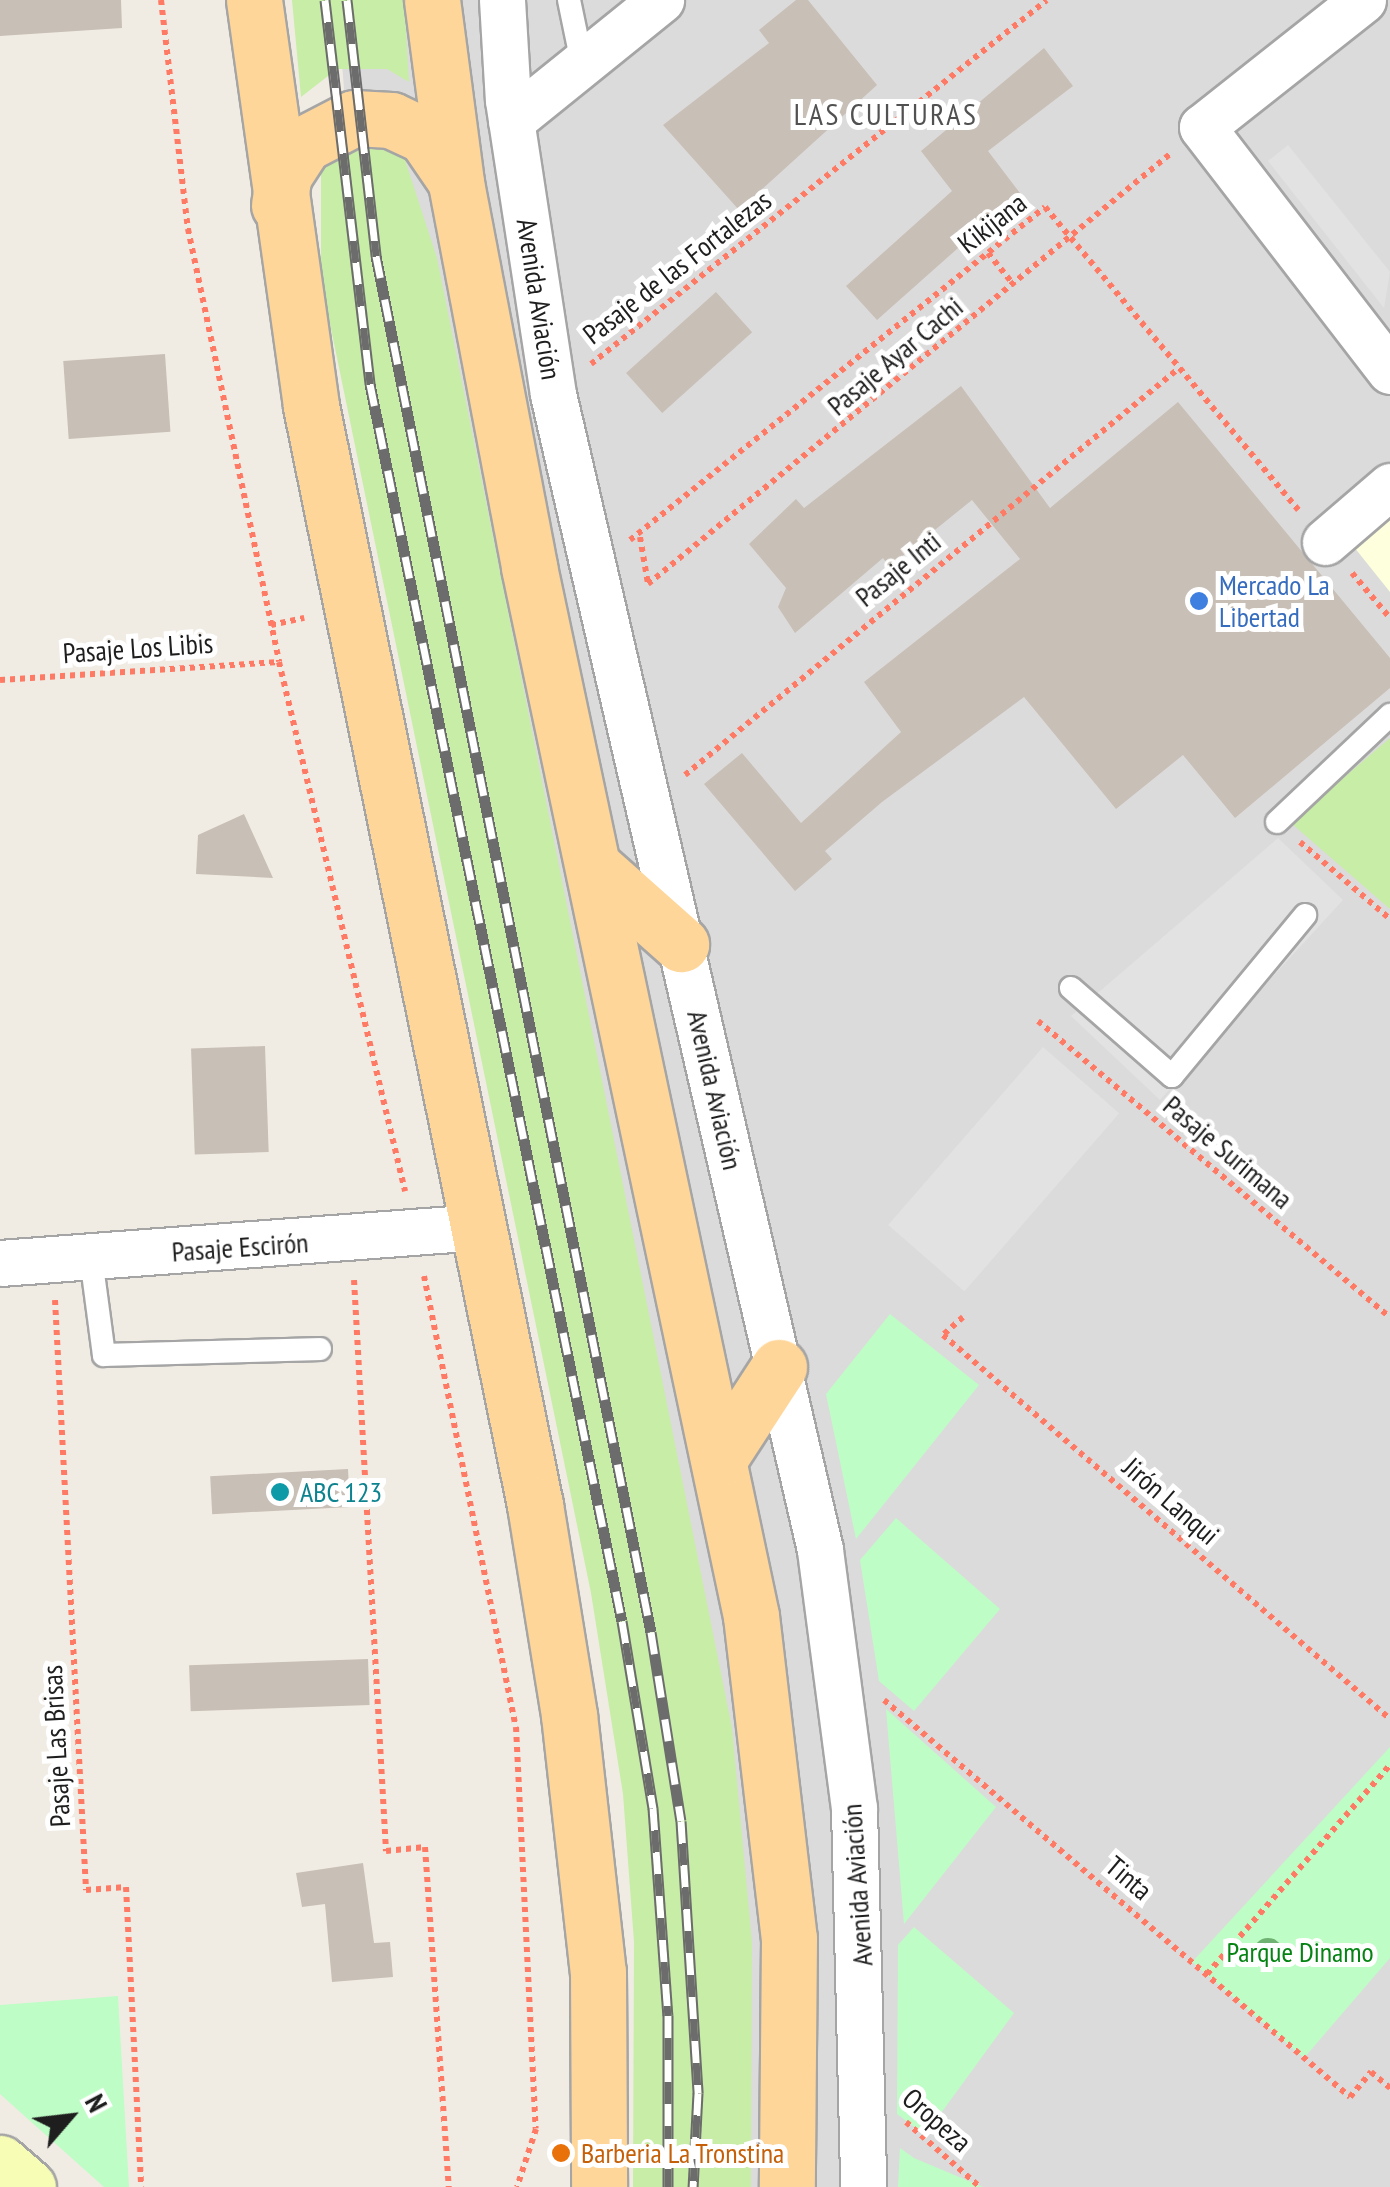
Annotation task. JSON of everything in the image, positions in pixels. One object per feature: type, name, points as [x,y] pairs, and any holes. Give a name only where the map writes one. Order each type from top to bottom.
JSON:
[{"type":"main road","points":[[254,0],[279,212],[480,1227],[569,1716],[598,1972],[599,2187]]},
{"type":"main road","name":"Avenida Aviación","points":[[432,0],[456,183],[593,866],[719,1459],[776,1795],[789,1938],[787,2187]]},
{"type":"main road","points":[[279,212],[284,175],[304,144],[354,118],[391,120],[425,136],[456,183]]},
{"type":"main road","points":[[593,866],[681,944]]},
{"type":"main road","points":[[719,1459],[779,1368]]},
{"type":"main road","points":[[0,2163],[28,2187]]},
{"type":"street","name":"Avenida Aviación","points":[[502,0],[511,121],[553,394],[820,1550],[856,1844],[864,2187]]},
{"type":"street","points":[[511,121],[661,0]]},
{"type":"street","points":[[1363,0],[1202,127],[1390,370]]},
{"type":"street","points":[[1325,542],[1390,486]]},
{"type":"street","name":"Pasaje Escirón","points":[[0,1262],[480,1227]]},
{"type":"lane","points":[[569,0],[582,62]]},
{"type":"lane","points":[[1276,822],[1390,715]]},
{"type":"lane","points":[[1071,988],[1172,1076],[1304,915]]},
{"type":"lane","points":[[72,1259],[104,1355],[320,1349]]},
{"type":"path","points":[[161,0],[188,228],[278,662],[415,1233],[516,1727],[536,2129],[517,2187]]},
{"type":"path","name":"Pasaje de las Fortalezas","points":[[553,394],[1047,0]]},
{"type":"path","name":"Pasaje Ayar Cachi","points":[[640,537],[648,584],[1014,286],[1202,127]]},
{"type":"path","name":"Kikijana","points":[[589,554],[640,537],[1045,207],[1390,618]]},
{"type":"path","points":[[988,253],[1014,286]]},
{"type":"path","name":"Pasaje Inti","points":[[648,805],[1178,369]]},
{"type":"path","name":"Pasaje Los Libis","points":[[0,680],[278,662]]},
{"type":"path","points":[[1276,822],[1390,920]]},
{"type":"path","name":"Pasaje Surimana","points":[[1038,1021],[1390,1317]]},
{"type":"path","points":[[352,1238],[386,1851],[425,1847],[449,2187]]},
{"type":"path","name":"Pasaje Las Brisas","points":[[72,1259],[86,1890],[126,1887],[141,2187]]},
{"type":"path","name":"Jirón Lanqui","points":[[963,1317],[944,1335],[1390,1719]]},
{"type":"path","name":"Tinta","points":[[835,1660],[1350,2096],[1371,2072],[1390,2088]]},
{"type":"path","points":[[1207,1974],[1390,1765]]},
{"type":"path","name":"Oropeza","points":[[864,2088],[980,2187]]},
{"type":"shaded area","points":[[337,0],[1390,0],[1390,2187],[680,2187],[677,1974],[349,152]]},
{"type":"shaded area","points":[[1288,145],[1390,272],[1384,308],[1268,161]]},
{"type":"shaded area","points":[[1390,510],[1390,592],[1350,542]]},
{"type":"shaded area","points":[[1278,838],[1343,900],[1160,1100],[1071,1016]]},
{"type":"shaded area","points":[[1043,1047],[1119,1113],[964,1291],[888,1225]]},
{"type":"green space","points":[[292,0],[404,0],[409,82],[387,69],[337,69],[301,97]]},
{"type":"green space","points":[[389,111],[437,258],[732,1728],[752,1943],[751,2187],[633,2187],[634,1942],[623,1794],[591,1593],[321,280],[321,128]]},
{"type":"green space","points":[[1390,738],[1390,909],[1291,823]]},
{"type":"green space","points":[[890,1314],[979,1385],[856,1539],[826,1394]]},
{"type":"green space","points":[[896,1518],[1000,1609],[914,1711],[879,1681],[860,1560]]},
{"type":"green space","points":[[886,1709],[996,1807],[904,1924]]},
{"type":"green space","name":"Parque Dinamo","points":[[1390,1747],[1390,1958],[1304,2058],[1192,1962]]},
{"type":"green space","points":[[914,1927],[1014,2013],[925,2135],[897,2114],[898,1945]]},
{"type":"green space","points":[[118,1996],[129,2187],[104,2187],[0,2094],[0,2005]]},
{"type":"green space","points":[[900,2148],[914,2158],[983,2187],[898,2187]]},
{"type":"building","points":[[0,0],[121,0],[122,28],[0,36]]},
{"type":"building","points":[[796,0],[808,0],[877,85],[739,210],[663,125],[769,43],[759,30]]},
{"type":"building","points":[[1044,48],[1073,86],[988,151],[1020,193],[877,320],[846,286],[952,191],[921,151]]},
{"type":"building","points":[[716,292],[752,332],[662,413],[626,373]]},
{"type":"building","points":[[165,354],[170,432],[69,439],[63,361]]},
{"type":"building","points":[[961,386],[1050,508],[1178,402],[1390,658],[1390,688],[1235,818],[1183,755],[1116,809],[1024,697],[882,802],[825,851],[832,859],[795,891],[704,784],[742,753],[801,823],[901,732],[864,682],[1020,559],[972,500],[889,567],[883,558],[795,633],[778,607],[786,588],[749,544],[796,499],[804,508]]},
{"type":"building","points":[[244,814],[273,878],[196,874],[198,835]]},
{"type":"building","points":[[265,1046],[269,1152],[195,1155],[191,1049]]},
{"type":"building","name":"ABC 123","points":[[348,1469],[350,1507],[212,1514],[210,1476]]},
{"type":"building","points":[[368,1659],[370,1705],[191,1711],[189,1665]]},
{"type":"building","points":[[363,1863],[374,1943],[390,1942],[393,1977],[332,1982],[325,1904],[302,1907],[296,1873]]},
{"type":"railway","points":[[325,0],[370,384],[622,1621],[653,1808],[668,2015],[668,2187]]},
{"type":"railway","points":[[347,0],[376,256],[651,1632],[681,1821],[698,2093],[693,2187]]},
{"type":"place","name":"Mercado La Libertad","points":[[1199,601]]},
{"type":"place","name":"ABC 123","points":[[280,1492]]},
{"type":"place","name":"Barberia La Tronstina","points":[[561,2153]]},
{"type":"district","name":"LAS CULTURAS","points":[[886,114]]}]
